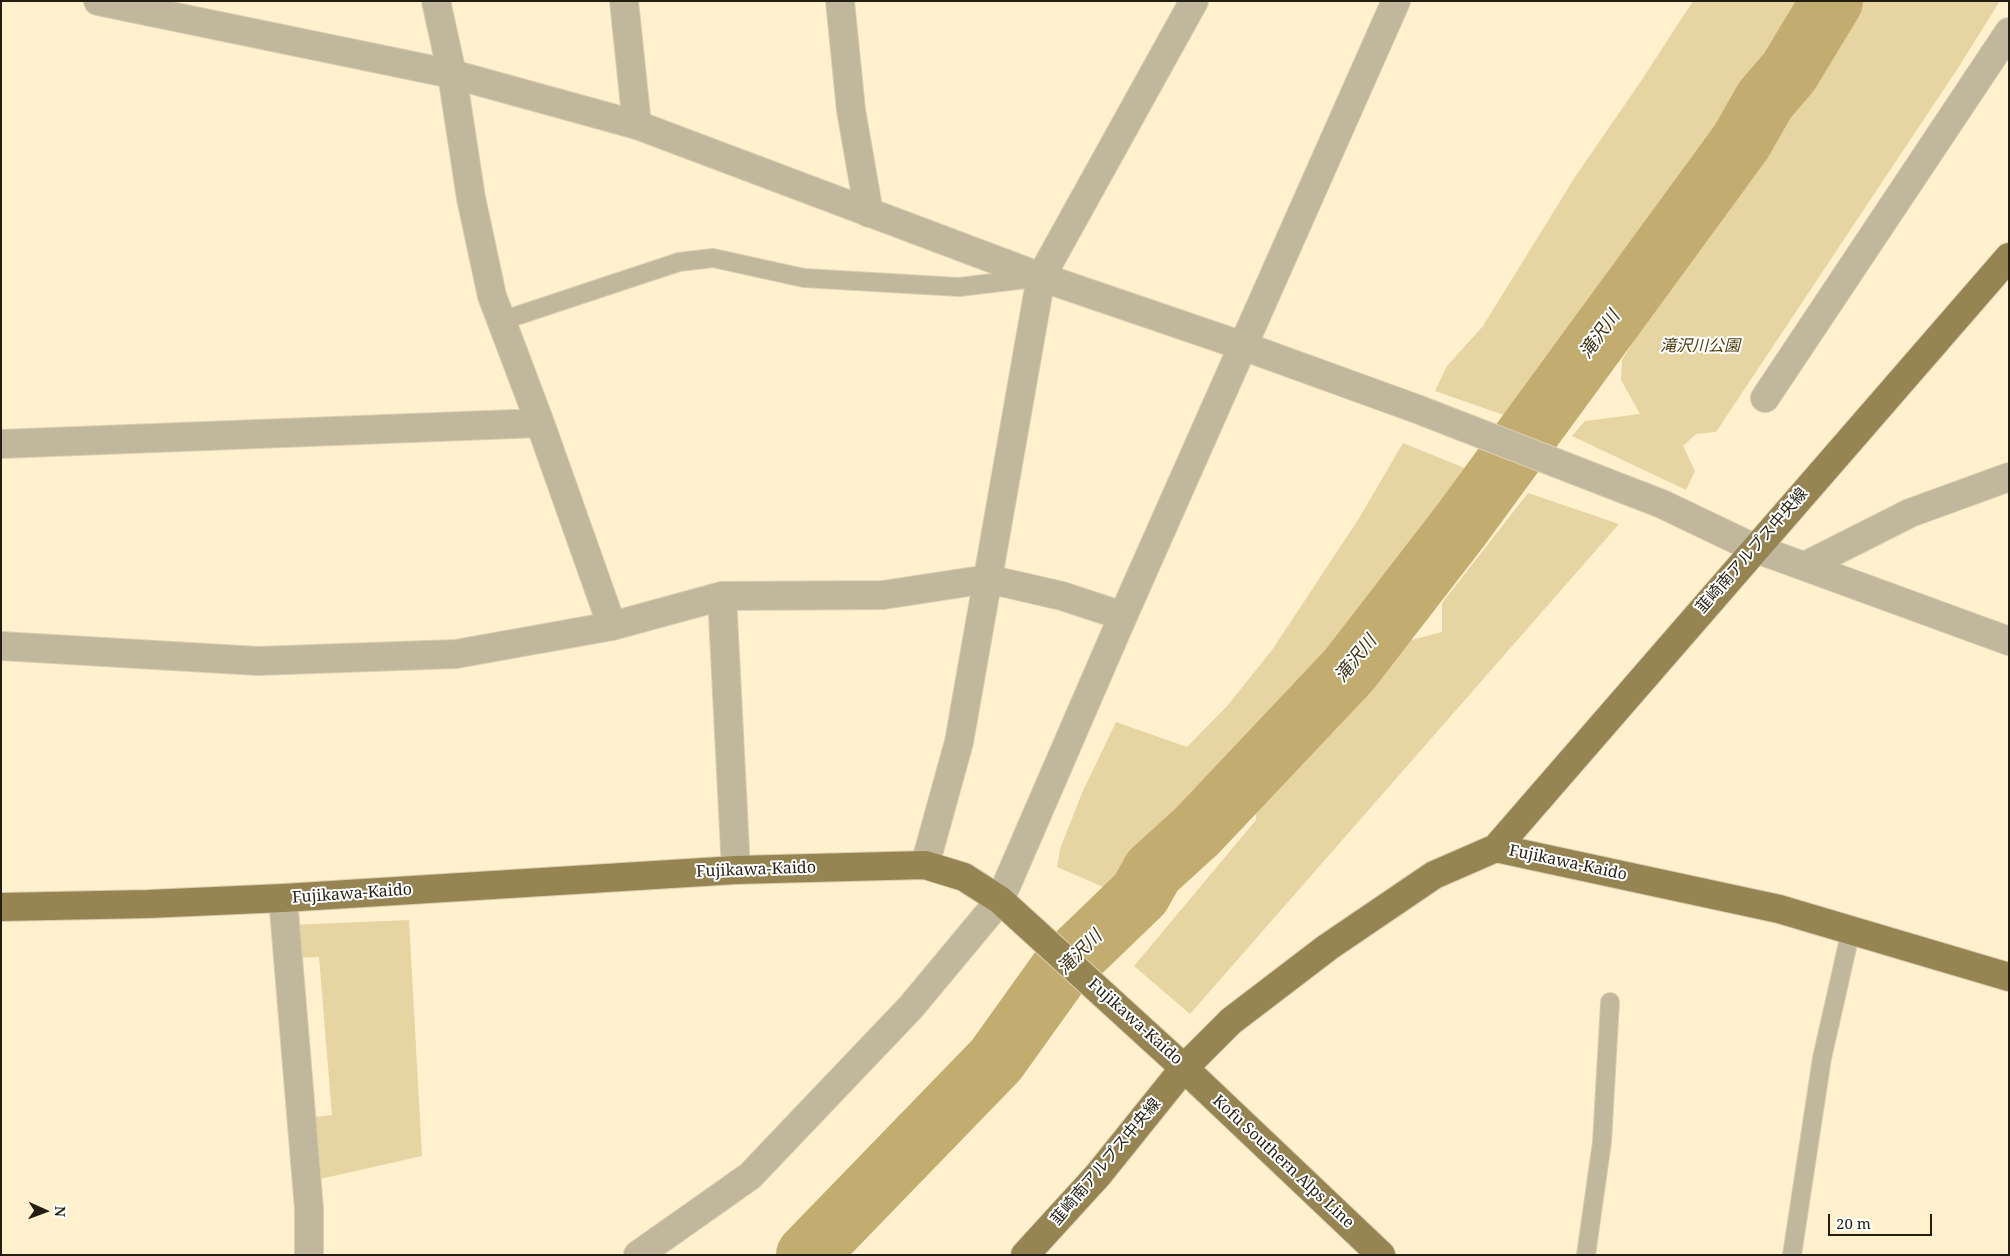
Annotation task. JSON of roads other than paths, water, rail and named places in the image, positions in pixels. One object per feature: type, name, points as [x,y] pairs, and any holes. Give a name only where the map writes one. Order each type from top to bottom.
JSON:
[{"type":"main road","name":"韮崎南アルプス中央線","points":[[1496,848],[1754,548],[2009,257]]},
{"type":"main road","name":"Fujikawa-Kaido","points":[[1,907],[148,904],[283,898],[736,870],[924,865],[964,877],[1000,900],[1184,1068],[1231,1021],[1328,947],[1434,875],[1496,848],[1779,909],[2009,976]]},
{"type":"main road","name":"韮崎南アルプス中央線","points":[[1025,1255],[1098,1175],[1184,1068]]},
{"type":"main road","name":"Kofu Southern Alps Line","points":[[1184,1068],[1381,1255]]},
{"type":"street","points":[[98,1],[452,74],[637,125],[1041,277],[1243,346],[1417,409],[1662,504],[1754,548],[2009,641]]},
{"type":"street","points":[[436,1],[452,74],[471,198],[492,296],[540,423],[612,626]]},
{"type":"street","points":[[624,1],[637,125]]},
{"type":"street","points":[[840,1],[850,110],[870,213]]},
{"type":"street","points":[[924,865],[959,742],[1041,277],[1194,1]]},
{"type":"street","points":[[638,1255],[750,1176],[912,1007],[1000,900],[1123,616],[1396,1]]},
{"type":"street","points":[[1766,398],[2009,32]]},
{"type":"street","points":[[1,444],[540,423]]},
{"type":"street","points":[[1805,566],[1910,513],[2009,477]]},
{"type":"street","points":[[1,646],[258,661],[456,654],[612,626],[722,596],[883,594],[988,579],[1062,596],[1123,616]]},
{"type":"street","points":[[722,596],[736,870]]},
{"type":"street","points":[[283,898],[309,1209],[309,1255]]},
{"type":"lane","points":[[501,321],[679,262],[713,258],[804,278],[959,287],[1041,277]]},
{"type":"lane","points":[[1792,1255],[1822,1058],[1851,930]]},
{"type":"lane","points":[[1586,1255],[1602,1142],[1610,1002]]},
{"type":"waterway","name":"滝沢川","points":[[807,1255],[996,1060],[1059,972],[1140,894],[1153,871],[1197,831],[1349,670],[1461,525],[1741,142],[1765,100],[1789,72],[1832,1]]},
{"type":"park label","name":"滝沢川公園","points":[[1700,346]]}]
